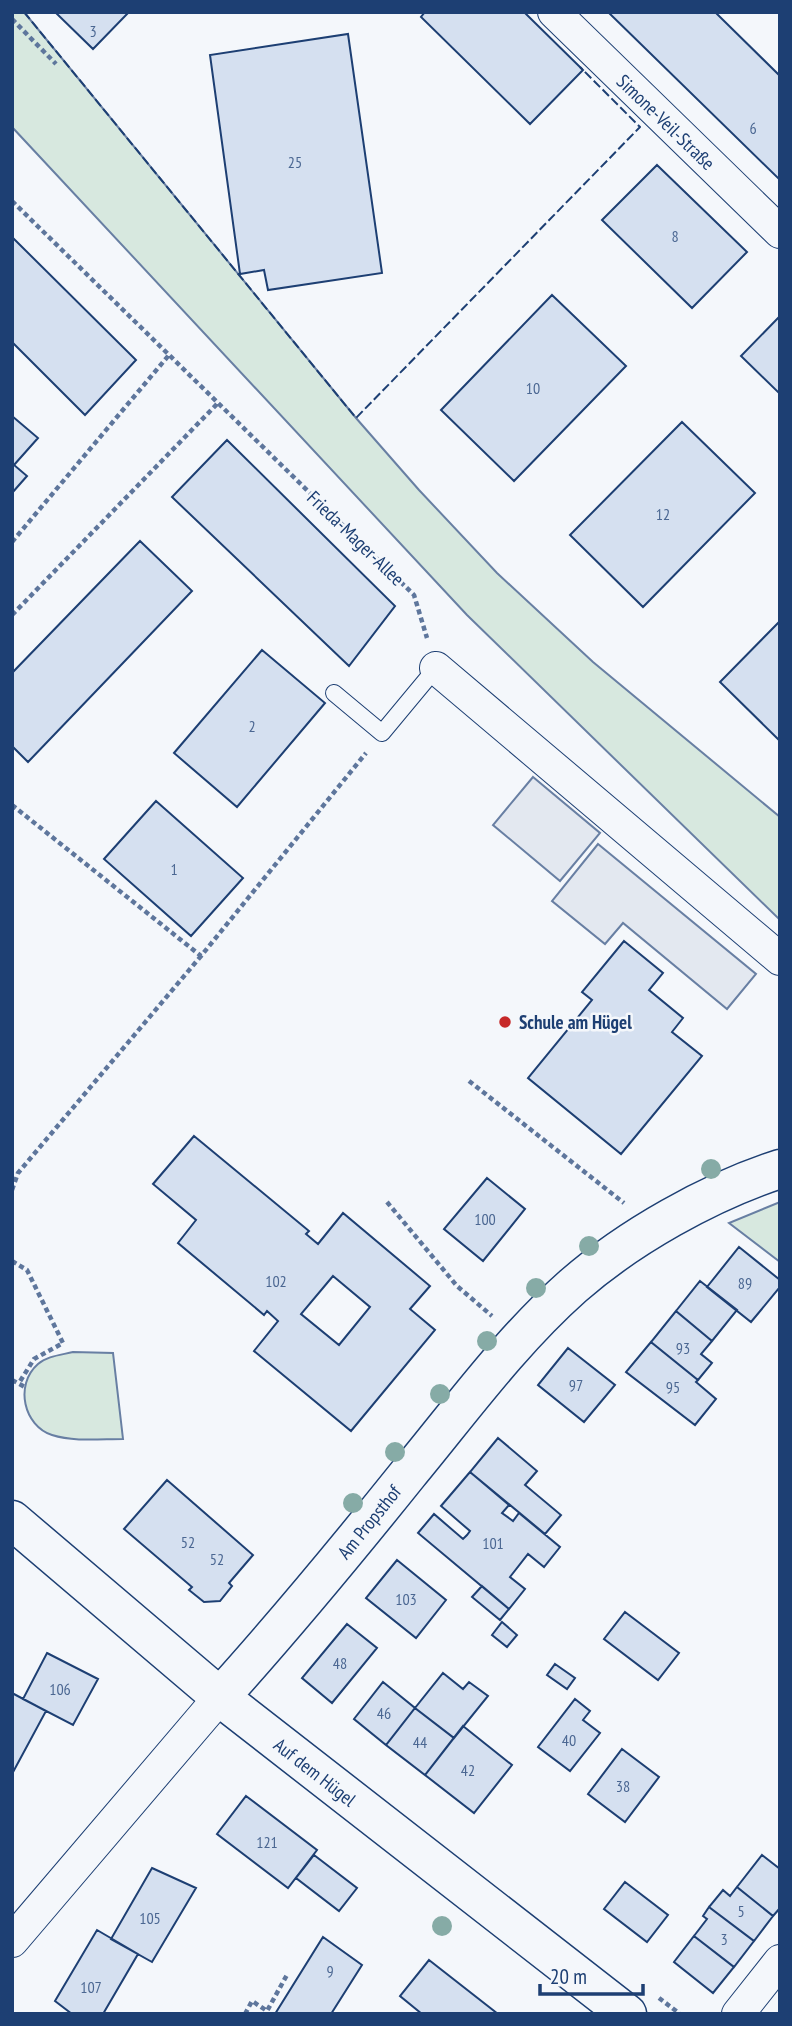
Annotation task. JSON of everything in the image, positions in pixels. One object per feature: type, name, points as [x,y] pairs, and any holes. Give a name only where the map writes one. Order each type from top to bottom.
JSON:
[{"type":"street","name":"Simone-Veil-Straße","points":[[554,12],[780,232]]},
{"type":"street","points":[[436,668],[780,959]]},
{"type":"street","name":"Am Propsthof","points":[[12,1941],[219,1697],[285,1626],[520,1339],[574,1285],[656,1227],[755,1177],[780,1169]]},
{"type":"street","name":"Auf dem Hügel","points":[[12,1520],[219,1697],[627,2014]]},
{"type":"street","points":[[738,2014],[780,1961]]},
{"type":"lane","points":[[334,693],[382,733],[436,668]]},
{"type":"path","points":[[12,19],[56,64]]},
{"type":"path","name":"Frieda-Mager-Allee","points":[[12,201],[414,595],[436,668]]},
{"type":"path","points":[[12,542],[169,355]]},
{"type":"path","points":[[12,615],[218,403]]},
{"type":"path","points":[[12,1191],[18,1173],[201,956],[382,733]]},
{"type":"path","points":[[12,805],[201,956]]},
{"type":"path","points":[[469,1081],[656,1227]]},
{"type":"path","points":[[387,1202],[457,1286],[490,1314]]},
{"type":"path","points":[[12,1261],[27,1270],[63,1343],[34,1359],[19,1383]]},
{"type":"path","points":[[12,1380],[25,1387]]},
{"type":"path","points":[[245,2014],[252,2001],[267,2011],[288,1973]]},
{"type":"path","points":[[669,2006],[680,2014]]},
{"type":"shaded area","points":[[12,12],[24,12],[356,418],[497,573],[593,662],[780,817],[780,920],[467,615],[12,127]]},
{"type":"shaded area","points":[[533,777],[600,833],[560,881],[493,825]]},
{"type":"shaded area","points":[[598,844],[756,974],[727,1009],[623,923],[605,944],[552,901]]},
{"type":"shaded area","points":[[780,1202],[780,1262],[729,1223]]},
{"type":"shaded area","points":[[73,1352],[113,1353],[123,1439],[78,1439],[52,1435],[42,1430],[29,1414],[24,1393],[31,1373],[46,1359]]},
{"type":"building","points":[[55,12],[129,12],[93,49]]},
{"type":"building","points":[[425,12],[524,12],[583,70],[530,124],[421,17]]},
{"type":"building","points":[[608,12],[715,12],[780,76],[780,180]]},
{"type":"building","points":[[348,34],[382,273],[268,290],[264,270],[240,274],[210,55]]},
{"type":"building","points":[[657,165],[747,252],[692,308],[602,220]]},
{"type":"building","points":[[12,237],[136,360],[85,415],[12,342]]},
{"type":"building","points":[[552,295],[626,366],[514,481],[441,410]]},
{"type":"building","points":[[780,316],[780,394],[741,356]]},
{"type":"building","points":[[12,416],[38,438],[14,465],[27,476],[12,493]]},
{"type":"building","points":[[682,422],[755,493],[643,607],[570,535]]},
{"type":"building","points":[[227,440],[395,606],[349,666],[172,497]]},
{"type":"building","points":[[140,541],[192,591],[28,762],[12,746],[12,673]]},
{"type":"building","points":[[780,621],[780,741],[720,682]]},
{"type":"building","points":[[262,650],[325,703],[237,807],[174,753]]},
{"type":"building","points":[[156,801],[243,878],[191,936],[104,859]]},
{"type":"building","points":[[624,941],[663,973],[649,990],[683,1018],[672,1032],[702,1056],[621,1154],[528,1078],[592,1000],[582,992]]},
{"type":"building","points":[[194,1136],[309,1231],[306,1234],[318,1244],[343,1213],[430,1286],[410,1309],[435,1330],[351,1431],[254,1351],[278,1321],[267,1311],[264,1315],[178,1243],[196,1220],[153,1184]],"holes":[[[333,1276],[370,1307],[339,1345],[301,1314]]]},
{"type":"building","points":[[487,1178],[525,1209],[483,1261],[444,1229]]},
{"type":"building","points":[[739,1247],[780,1280],[780,1287],[751,1322],[707,1287]]},
{"type":"building","points":[[700,1281],[737,1310],[712,1341],[676,1311]]},
{"type":"building","points":[[676,1311],[712,1341],[701,1354],[712,1363],[698,1380],[651,1342]]},
{"type":"building","points":[[651,1342],[698,1380],[696,1382],[716,1399],[695,1425],[626,1372]]},
{"type":"building","points":[[568,1348],[615,1385],[584,1422],[538,1385]]},
{"type":"building","points":[[498,1438],[537,1471],[525,1485],[561,1515],[545,1534],[470,1472]]},
{"type":"building","points":[[470,1472],[509,1505],[502,1513],[513,1521],[519,1513],[560,1547],[544,1567],[528,1554],[510,1577],[525,1589],[509,1609],[418,1533],[434,1514],[463,1539],[467,1535],[470,1531],[441,1506]]},
{"type":"building","points":[[167,1480],[253,1555],[229,1583],[232,1586],[220,1601],[204,1602],[189,1590],[192,1587],[124,1529]]},
{"type":"building","points":[[397,1560],[446,1600],[416,1638],[366,1598]]},
{"type":"building","points":[[482,1586],[509,1609],[500,1620],[472,1597]]},
{"type":"building","points":[[625,1612],[679,1653],[658,1680],[604,1639]]},
{"type":"building","points":[[502,1622],[517,1635],[507,1647],[492,1635]]},
{"type":"building","points":[[347,1624],[377,1648],[332,1703],[302,1678]]},
{"type":"building","points":[[47,1653],[98,1679],[73,1725],[23,1699]]},
{"type":"building","points":[[555,1664],[575,1678],[567,1689],[547,1675]]},
{"type":"building","points":[[443,1673],[463,1689],[469,1682],[488,1696],[454,1738],[415,1708]]},
{"type":"building","points":[[383,1682],[415,1708],[386,1745],[354,1719]]},
{"type":"building","points":[[12,1693],[46,1711],[12,1774]]},
{"type":"building","points":[[575,1699],[590,1711],[583,1720],[600,1733],[570,1771],[538,1747]]},
{"type":"building","points":[[415,1708],[454,1738],[425,1775],[386,1745]]},
{"type":"building","points":[[463,1726],[512,1765],[474,1813],[425,1775]]},
{"type":"building","points":[[622,1749],[659,1777],[625,1822],[588,1794]]},
{"type":"building","points":[[246,1796],[317,1850],[288,1888],[217,1834]]},
{"type":"building","points":[[314,1855],[357,1888],[339,1911],[296,1878]]},
{"type":"building","points":[[762,1855],[780,1869],[780,1908],[773,1916],[737,1887]]},
{"type":"building","points":[[152,1868],[196,1888],[152,1962],[111,1939]]},
{"type":"building","points":[[625,1882],[668,1915],[647,1942],[604,1909]]},
{"type":"building","points":[[737,1887],[773,1916],[754,1941],[709,1907],[723,1890],[730,1896]]},
{"type":"building","points":[[709,1907],[754,1941],[734,1967],[694,1936],[707,1919],[703,1916]]},
{"type":"building","points":[[97,1930],[138,1954],[103,2014],[72,2014],[55,2001]]},
{"type":"building","points":[[694,1936],[734,1967],[713,1993],[674,1962]]},
{"type":"building","points":[[323,1937],[362,1965],[331,2014],[275,2014]]},
{"type":"building","points":[[429,1960],[498,2014],[422,2014],[400,1996]]},
{"type":"fence","points":[[24,12],[356,418],[640,127],[580,67]]},
{"type":"place","name":"Schule am Hügel","points":[[505,1022]]}]
